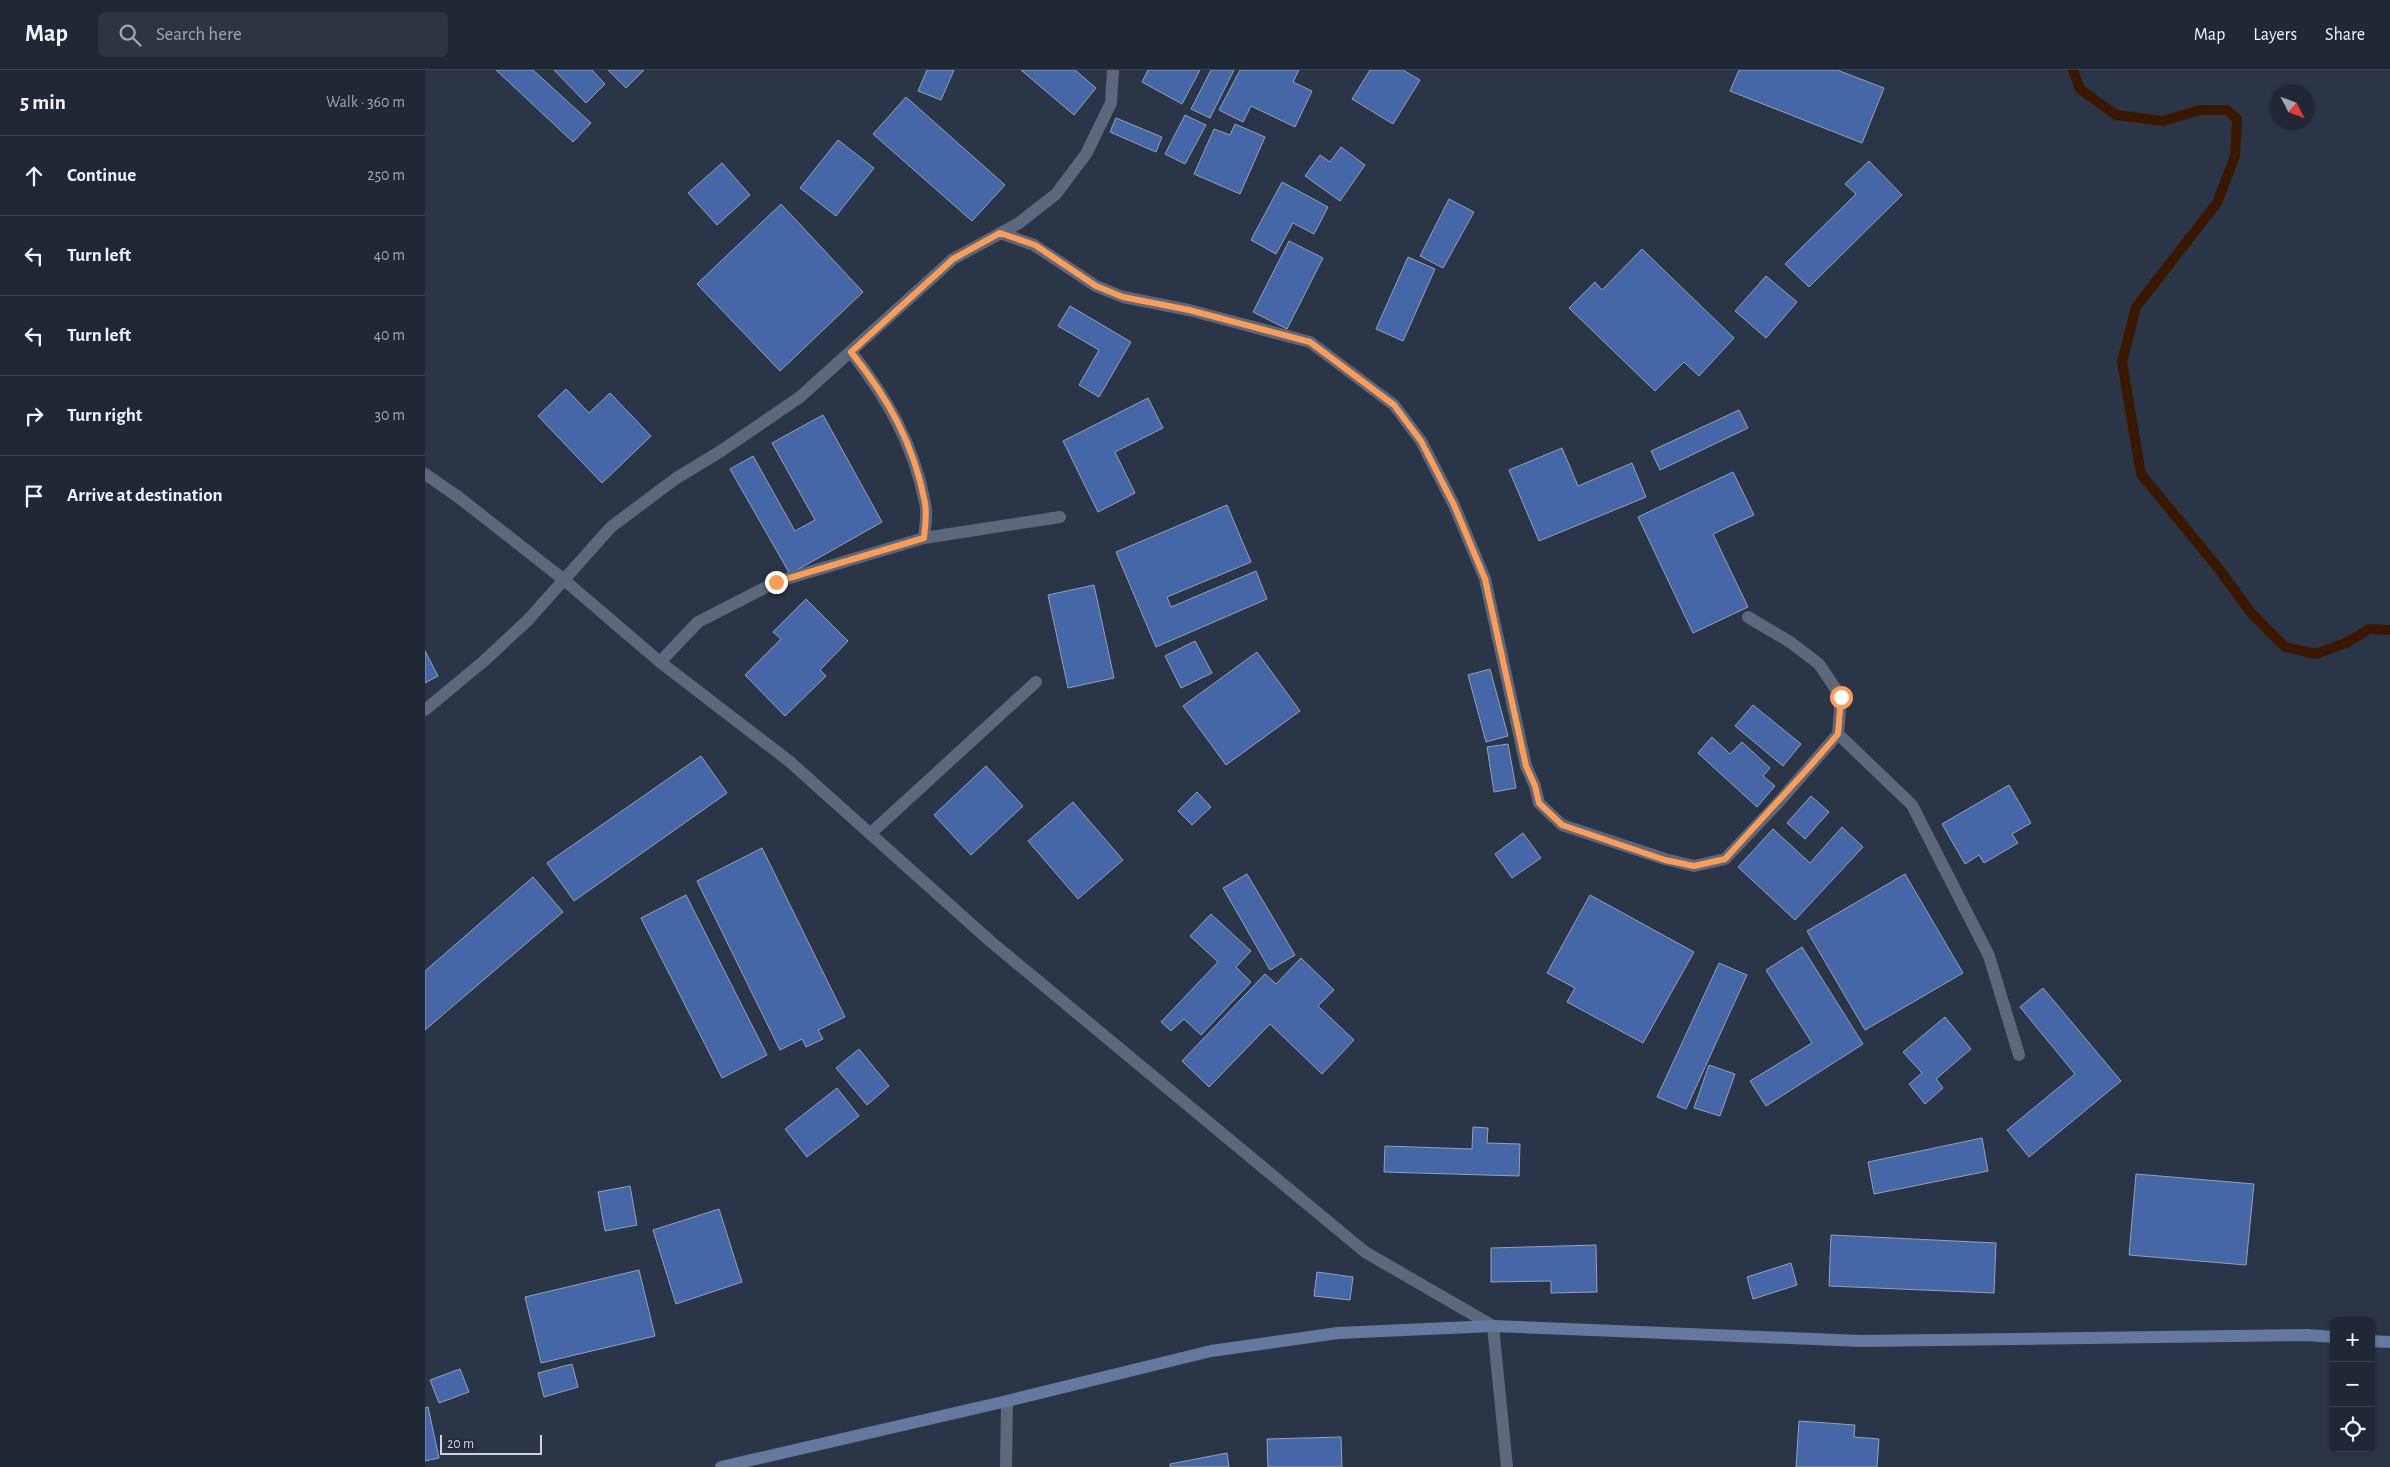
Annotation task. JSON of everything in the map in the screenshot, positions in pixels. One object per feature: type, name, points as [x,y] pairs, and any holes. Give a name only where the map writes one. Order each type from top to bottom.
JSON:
[{"type":"main road","points":[[721,1467],[1007,1401],[1211,1351],[1338,1334],[1493,1326],[1861,1341],[2307,1335],[2330,1337]]},
{"type":"main road","points":[[2375,1341],[2390,1342]]},
{"type":"street","points":[[425,710],[484,661],[528,620],[611,526],[675,479],[721,451],[800,396],[953,259],[1019,223],[1056,194],[1086,154],[1111,103],[1113,70]]},
{"type":"street","points":[[1000,233],[1035,245],[1096,286],[1123,297],[1189,310],[1310,342],[1394,405],[1421,441],[1454,505],[1485,579],[1526,766],[1535,786],[1539,803],[1562,825],[1665,860],[1694,866],[1725,859],[1777,804],[1838,734],[1841,697],[1819,664],[1790,642],[1748,617]]},
{"type":"street","points":[[851,352],[877,384],[902,429],[926,505],[924,538]]},
{"type":"street","points":[[425,474],[563,579],[660,662],[789,761],[990,941],[1365,1252],[1493,1326],[1507,1467]]},
{"type":"street","points":[[660,662],[698,622],[776,582],[924,538],[1060,517]]},
{"type":"street","points":[[871,833],[1036,682]]},
{"type":"street","points":[[1838,734],[1912,805],[1989,956],[2019,1055]]},
{"type":"street","points":[[1006,1467],[1007,1401]]},
{"type":"building","points":[[496,70],[533,70],[591,123],[573,142]]},
{"type":"building","points":[[554,70],[592,70],[605,84],[586,103]]},
{"type":"building","points":[[608,70],[644,70],[626,88]]},
{"type":"building","points":[[927,70],[954,70],[941,100],[918,91]]},
{"type":"building","points":[[1021,70],[1075,70],[1096,88],[1074,115]]},
{"type":"building","points":[[1148,70],[1200,70],[1182,104],[1142,82]]},
{"type":"building","points":[[1211,70],[1234,70],[1210,118],[1191,109]]},
{"type":"building","points":[[1240,70],[1299,70],[1293,82],[1312,91],[1295,127],[1251,106],[1243,122],[1219,110]]},
{"type":"building","points":[[1370,70],[1403,70],[1420,80],[1393,124],[1352,99]]},
{"type":"building","points":[[1739,70],[1837,70],[1884,88],[1862,143],[1730,91]]},
{"type":"building","points":[[906,97],[1005,185],[972,221],[873,134]]},
{"type":"building","points":[[1185,115],[1206,125],[1185,164],[1165,154]]},
{"type":"building","points":[[1116,118],[1162,137],[1156,152],[1110,132]]},
{"type":"building","points":[[1235,124],[1265,137],[1240,194],[1194,174],[1214,129],[1230,135]]},
{"type":"building","points":[[838,140],[874,168],[836,216],[800,188]]},
{"type":"building","points":[[1341,147],[1365,165],[1340,201],[1305,176],[1320,155],[1330,162]]},
{"type":"building","points":[[1869,161],[1902,195],[1809,287],[1785,264],[1856,194],[1845,184]]},
{"type":"building","points":[[722,163],[750,195],[717,225],[688,193]]},
{"type":"building","points":[[1282,182],[1328,207],[1314,234],[1293,223],[1276,254],[1251,240]]},
{"type":"building","points":[[1449,199],[1474,212],[1443,268],[1420,256]]},
{"type":"building","points":[[781,204],[863,292],[780,371],[697,284]]},
{"type":"building","points":[[1289,241],[1323,258],[1287,329],[1253,312]]},
{"type":"building","points":[[1642,249],[1734,338],[1699,376],[1684,362],[1655,391],[1569,308],[1595,282],[1602,290]]},
{"type":"building","points":[[1408,257],[1435,269],[1403,341],[1376,329]]},
{"type":"building","points":[[1766,276],[1797,302],[1766,338],[1735,311]]},
{"type":"building","points":[[1070,306],[1131,342],[1099,397],[1079,385],[1099,350],[1058,326]]},
{"type":"building","points":[[566,389],[589,413],[610,393],[651,436],[602,483],[538,416]]},
{"type":"building","points":[[1148,398],[1163,428],[1115,452],[1135,493],[1098,512],[1063,441]]},
{"type":"building","points":[[1739,410],[1748,428],[1660,470],[1651,451]]},
{"type":"building","points":[[823,415],[882,522],[790,574],[730,469],[753,456],[795,531],[815,520],[772,443]]},
{"type":"building","points":[[1562,448],[1578,486],[1632,463],[1646,497],[1539,541],[1509,470]]},
{"type":"building","points":[[1733,472],[1754,515],[1713,534],[1748,607],[1693,633],[1638,517]]},
{"type":"building","points":[[1227,505],[1251,562],[1167,597],[1171,607],[1256,571],[1267,599],[1156,647],[1116,552]]},
{"type":"building","points":[[1094,585],[1114,678],[1068,688],[1048,595]]},
{"type":"building","points":[[806,599],[848,641],[820,670],[826,676],[785,716],[745,675],[781,639],[773,632]]},
{"type":"building","points":[[1195,641],[1212,673],[1181,688],[1165,656]]},
{"type":"building","points":[[425,651],[438,676],[425,683]]},
{"type":"building","points":[[1257,652],[1300,711],[1226,765],[1183,706]]},
{"type":"building","points":[[1490,669],[1508,736],[1486,742],[1468,675]]},
{"type":"building","points":[[1753,705],[1801,744],[1783,766],[1735,726]]},
{"type":"building","points":[[1712,737],[1730,754],[1742,742],[1770,768],[1763,776],[1775,786],[1757,807],[1698,753]]},
{"type":"building","points":[[1508,744],[1516,788],[1494,792],[1487,747]]},
{"type":"building","points":[[701,756],[727,793],[574,901],[547,863]]},
{"type":"building","points":[[986,766],[1023,806],[971,855],[934,815]]},
{"type":"building","points":[[2009,785],[2031,823],[2012,834],[2018,843],[1984,863],[1979,855],[1965,864],[1942,824]]},
{"type":"building","points":[[1197,792],[1211,807],[1192,825],[1178,811]]},
{"type":"building","points":[[1811,796],[1829,812],[1805,839],[1787,823]]},
{"type":"building","points":[[1073,802],[1123,860],[1078,899],[1028,841]]},
{"type":"building","points":[[1842,827],[1863,847],[1795,920],[1738,867],[1773,829],[1810,863]]},
{"type":"building","points":[[1523,833],[1541,858],[1512,878],[1495,854]]},
{"type":"building","points":[[762,848],[845,1017],[818,1030],[823,1039],[806,1047],[802,1039],[780,1050],[697,881]]},
{"type":"building","points":[[1247,874],[1295,955],[1270,970],[1223,888]]},
{"type":"building","points":[[1905,874],[1963,973],[1865,1030],[1807,931]]},
{"type":"building","points":[[533,877],[563,912],[425,1030],[425,971]]},
{"type":"building","points":[[686,895],[767,1055],[722,1078],[641,918]]},
{"type":"building","points":[[1590,895],[1694,952],[1643,1043],[1567,1002],[1575,988],[1547,973]]},
{"type":"building","points":[[1211,914],[1251,951],[1236,967],[1251,982],[1201,1035],[1184,1019],[1171,1031],[1161,1022],[1218,962],[1190,936]]},
{"type":"building","points":[[1802,947],[1863,1044],[1766,1106],[1750,1081],[1812,1043],[1766,970]]},
{"type":"building","points":[[1301,958],[1334,990],[1318,1006],[1354,1040],[1322,1074],[1270,1024],[1209,1087],[1182,1061],[1265,974],[1276,984]]},
{"type":"building","points":[[1719,963],[1747,975],[1686,1109],[1657,1097]]},
{"type":"building","points":[[2043,988],[2121,1081],[2029,1157],[2007,1130],[2075,1074],[2020,1007]]},
{"type":"building","points":[[1945,1017],[1971,1049],[1936,1079],[1943,1088],[1925,1104],[1909,1084],[1922,1073],[1903,1052]]},
{"type":"building","points":[[859,1049],[889,1086],[867,1105],[836,1068]]},
{"type":"building","points":[[1709,1065],[1735,1074],[1720,1116],[1694,1108]]},
{"type":"building","points":[[837,1088],[859,1116],[807,1157],[785,1129]]},
{"type":"building","points":[[1473,1127],[1488,1128],[1487,1143],[1520,1144],[1519,1176],[1384,1172],[1385,1146],[1472,1149]]},
{"type":"building","points":[[1982,1138],[1988,1171],[1874,1194],[1868,1162]]},
{"type":"building","points":[[2136,1174],[2254,1184],[2246,1265],[2129,1255]]},
{"type":"building","points":[[630,1186],[637,1225],[605,1231],[598,1192]]},
{"type":"building","points":[[719,1209],[742,1282],[676,1304],[653,1230]]},
{"type":"building","points":[[1831,1235],[1996,1243],[1994,1293],[1829,1286]]},
{"type":"building","points":[[1596,1245],[1597,1292],[1551,1293],[1551,1281],[1491,1282],[1491,1248]]},
{"type":"building","points":[[1791,1263],[1797,1285],[1753,1299],[1747,1277]]},
{"type":"building","points":[[639,1270],[655,1336],[541,1363],[525,1297]]},
{"type":"building","points":[[1317,1272],[1353,1277],[1350,1300],[1314,1296]]},
{"type":"building","points":[[572,1364],[578,1387],[544,1397],[538,1373]]},
{"type":"building","points":[[460,1369],[469,1392],[439,1403],[430,1380]]},
{"type":"building","points":[[428,1407],[439,1458],[425,1461],[425,1408]]},
{"type":"building","points":[[1799,1421],[1855,1425],[1854,1437],[1879,1439],[1877,1467],[1796,1467]]},
{"type":"building","points":[[1341,1437],[1342,1467],[1268,1467],[1267,1439]]},
{"type":"building","points":[[1227,1453],[1229,1467],[1170,1467],[1170,1464]]},
{"type":"waterway","points":[[2073,70],[2080,89],[2116,115],[2163,121],[2200,110],[2227,110],[2237,119],[2235,156],[2217,203],[2136,307],[2122,362],[2141,474],[2219,569],[2251,613],[2285,647],[2316,654],[2348,642],[2369,629],[2390,630]]},
{"type":"route","points":[[776,582],[924,538],[926,505],[902,429],[877,384],[851,352],[953,259],[1000,233],[1035,245],[1096,286],[1123,297],[1189,310],[1310,342],[1394,405],[1421,441],[1454,505],[1485,579],[1526,766],[1535,786],[1539,803],[1562,825],[1665,860],[1694,866],[1725,859],[1777,804],[1838,734],[1841,697]]}]
